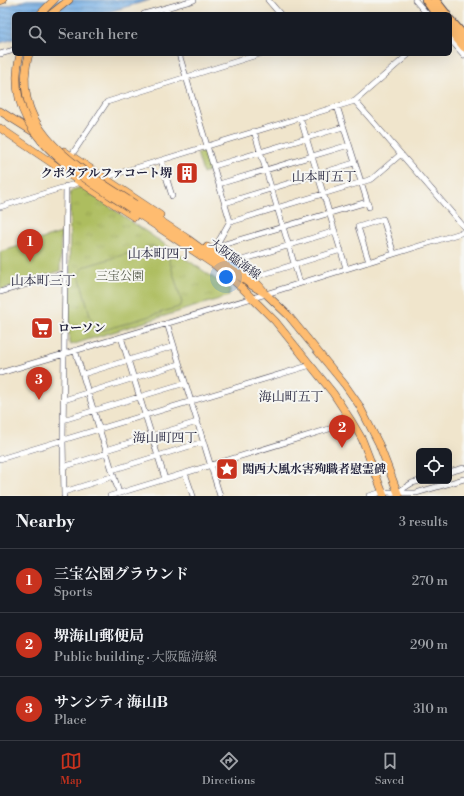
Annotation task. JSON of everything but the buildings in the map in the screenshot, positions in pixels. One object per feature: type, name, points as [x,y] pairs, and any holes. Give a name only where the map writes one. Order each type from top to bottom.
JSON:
[{"type":"highway","points":[[426,0],[435,12]]},
{"type":"highway","points":[[435,0],[444,12]]},
{"type":"highway","points":[[452,22],[464,36]]},
{"type":"highway","points":[[452,32],[464,47]]},
{"type":"main road","points":[[42,12],[54,0]]},
{"type":"main road","points":[[54,12],[69,0]]},
{"type":"main road","name":"大阪臨海線","points":[[20,56],[16,80],[18,95],[25,119],[35,136],[48,151],[62,163],[188,239],[251,285],[266,294],[288,315],[359,405],[379,444],[398,494]]},
{"type":"main road","name":"大阪臨海線","points":[[28,56],[25,76],[27,96],[33,115],[42,132],[53,146],[66,158],[235,282],[275,320],[333,392],[352,422],[362,439],[383,494]]},
{"type":"main road","points":[[0,111],[215,248],[258,283],[266,294]]},
{"type":"main road","points":[[0,128],[80,182],[235,282]]},
{"type":"street","points":[[151,12],[194,0]]},
{"type":"street","points":[[268,0],[278,12]]},
{"type":"street","points":[[416,0],[425,12]]},
{"type":"street","points":[[166,8],[167,12]]},
{"type":"street","points":[[452,41],[464,55]]},
{"type":"street","points":[[0,54],[12,51]]},
{"type":"street","points":[[181,56],[230,221],[215,248]]},
{"type":"street","points":[[71,156],[107,102],[254,56]]},
{"type":"street","points":[[0,207],[66,186],[104,177],[355,101],[407,56]]},
{"type":"street","points":[[355,101],[464,227]]},
{"type":"street","points":[[215,248],[330,213],[368,204],[337,106]]},
{"type":"street","points":[[300,118],[346,268]]},
{"type":"street","points":[[214,166],[343,127]]},
{"type":"street","points":[[254,131],[300,283]]},
{"type":"street","points":[[219,184],[349,145]]},
{"type":"street","points":[[230,221],[372,179],[401,154]]},
{"type":"street","points":[[161,160],[167,191],[172,196]]},
{"type":"street","points":[[225,202],[354,163]]},
{"type":"street","points":[[66,186],[63,440],[64,494],[114,476]]},
{"type":"street","points":[[369,262],[358,227],[383,219],[394,254]]},
{"type":"street","points":[[234,265],[238,261],[335,231]]},
{"type":"street","points":[[0,373],[266,294],[464,232]]},
{"type":"street","points":[[251,278],[341,250]]},
{"type":"street","points":[[0,292],[65,273]]},
{"type":"street","points":[[167,323],[220,496]]},
{"type":"street","points":[[121,336],[165,479]]},
{"type":"street","points":[[82,374],[174,346]]},
{"type":"street","points":[[75,350],[119,493]]},
{"type":"street","points":[[64,400],[179,364]]},
{"type":"street","points":[[0,459],[311,365]]},
{"type":"street","points":[[64,420],[185,383]]},
{"type":"street","points":[[64,467],[106,451],[197,422]]},
{"type":"street","points":[[110,496],[352,422]]},
{"type":"street","points":[[112,470],[203,442]]},
{"type":"street","points":[[452,471],[464,468]]},
{"type":"street","points":[[185,473],[192,496]]},
{"type":"street","points":[[370,496],[416,493],[464,479]]},
{"type":"street","points":[[398,494],[412,483],[416,482]]},
{"type":"green space","points":[[203,151],[206,153],[212,170],[203,173],[197,153]]},
{"type":"green space","name":"三宝公園","points":[[81,187],[230,289],[229,296],[71,345],[69,343],[70,193]]},
{"type":"green space","points":[[61,233],[60,271],[0,290],[0,252]]},
{"type":"green space","points":[[153,246],[168,256],[182,303],[179,307],[98,332],[94,330],[79,275],[83,267]]},
{"type":"water","points":[[27,0],[150,0],[108,12],[12,12],[12,40],[0,43],[0,8]]},
{"type":"place","name":"クボタアルファコート堺","points":[[187,173]]},
{"type":"place","name":"三宝公園グラウンド","points":[[30,262]]},
{"type":"place","name":"ローソン","points":[[42,328]]},
{"type":"place","name":"サンシティ海山B","points":[[39,400]]},
{"type":"place","name":"堺海山郵便局","points":[[342,448]]},
{"type":"place","name":"関西大風水害殉職者慰霊碑","points":[[227,469]]},
{"type":"district","name":"山本町五丁","points":[[324,176]]},
{"type":"district","name":"山本町四丁","points":[[160,253]]},
{"type":"district","name":"山本町三丁","points":[[43,280]]},
{"type":"district","name":"海山町五丁","points":[[291,396]]},
{"type":"district","name":"海山町四丁","points":[[165,437]]}]
